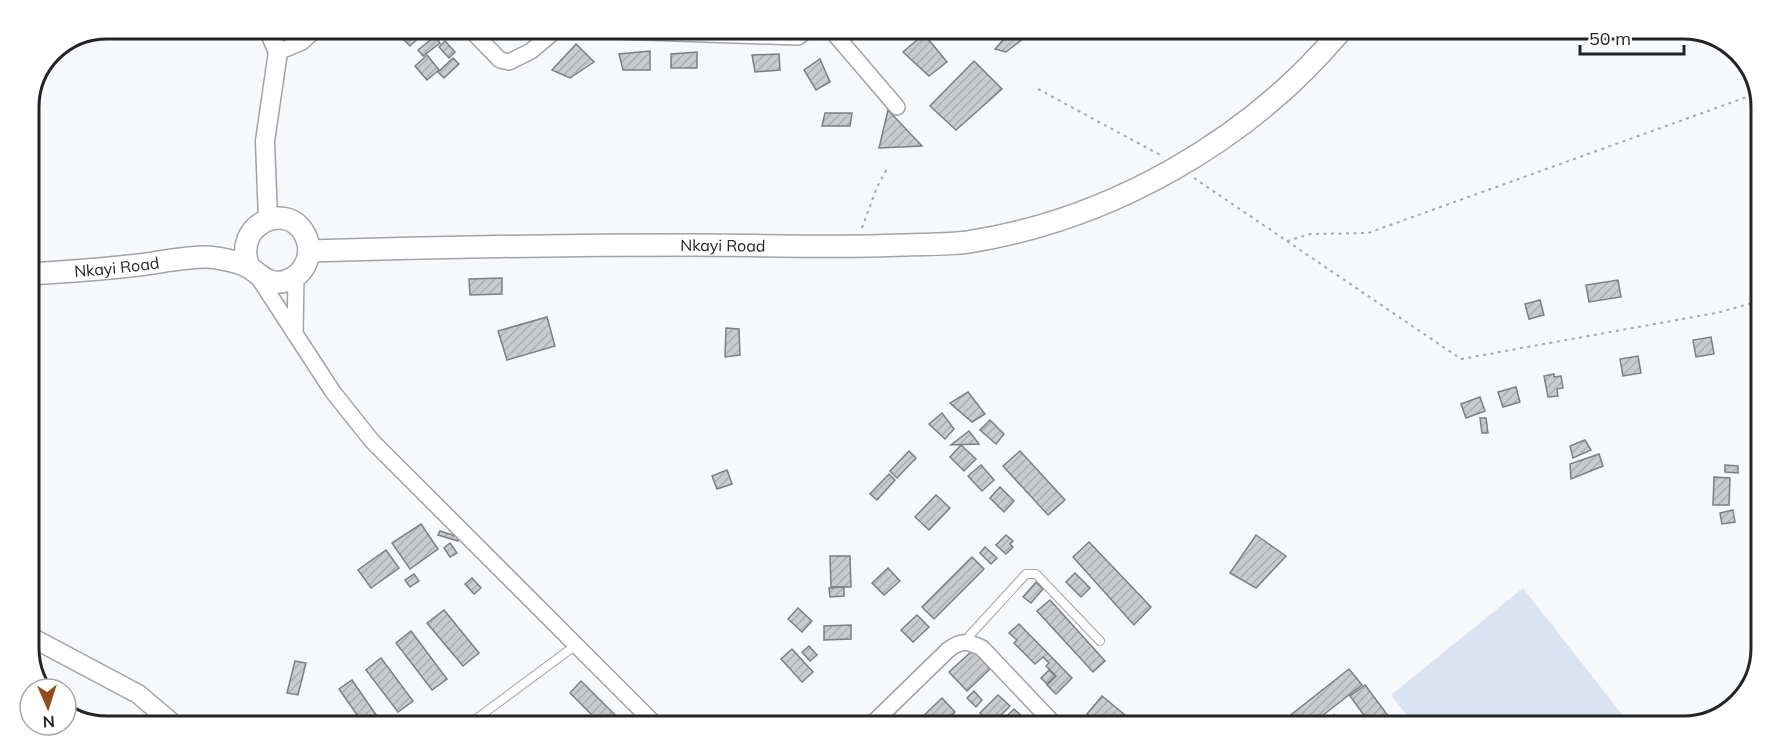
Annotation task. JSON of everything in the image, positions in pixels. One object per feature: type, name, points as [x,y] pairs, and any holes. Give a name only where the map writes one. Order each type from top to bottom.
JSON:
[{"type":"main road","name":"Nkayi Road","points":[[309,251],[488,246],[853,247],[966,243],[1025,230],[1129,193],[1178,167],[1233,129],[1293,82],[1333,39]]},
{"type":"main road","name":"Nkayi Road","points":[[39,273],[207,257],[248,236],[256,225],[268,219]]},
{"type":"main road","points":[[268,219],[288,220],[303,232],[309,251],[307,261],[296,276]]},
{"type":"main road","points":[[248,236],[245,257],[254,272]]},
{"type":"main road","name":"Nkayi Road","points":[[207,257],[254,272],[270,282],[284,282],[296,276]]},
{"type":"street","points":[[268,219],[265,141],[278,52],[272,39]]},
{"type":"street","points":[[278,52],[305,39]]},
{"type":"street","points":[[480,39],[500,60],[509,62],[526,55],[545,39]]},
{"type":"street","points":[[839,39],[897,107]]},
{"type":"street","points":[[254,272],[333,392],[372,441],[647,716]]},
{"type":"street","points":[[295,334],[296,276]]},
{"type":"street","points":[[39,641],[138,694],[164,716]]},
{"type":"street","points":[[880,716],[948,650],[959,642],[967,641],[982,648],[1044,716]]},
{"type":"lane","points":[[967,641],[1026,574],[1036,574],[1100,641]]},
{"type":"lane","points":[[480,716],[578,645]]},
{"type":"path","points":[[1038,89],[1121,136],[1146,146],[1461,359],[1721,312],[1751,303]]},
{"type":"path","points":[[1287,241],[1310,234],[1368,233],[1750,96]]},
{"type":"path","points":[[853,247],[871,210],[877,186],[888,169]]},
{"type":"shaded area","points":[[1523,588],[1623,716],[1407,716],[1391,695]]},
{"type":"building","points":[[403,39],[417,39],[410,46]]},
{"type":"building","points":[[431,39],[437,39],[440,43],[423,56],[418,50]]},
{"type":"building","points":[[918,39],[928,39],[947,62],[929,76],[903,52]]},
{"type":"building","points":[[1004,39],[1023,39],[1006,52],[995,49]]},
{"type":"building","points":[[445,41],[455,52],[449,58],[439,47]]},
{"type":"building","points":[[576,44],[594,62],[570,78],[552,70]]},
{"type":"building","points":[[650,51],[650,70],[623,70],[619,54]]},
{"type":"building","points":[[697,52],[697,68],[671,68],[671,54]]},
{"type":"building","points":[[779,54],[780,70],[755,72],[752,55]]},
{"type":"building","points":[[427,55],[439,70],[427,80],[415,66]]},
{"type":"building","points":[[453,58],[459,64],[444,78],[438,72]]},
{"type":"building","points":[[820,59],[830,82],[816,90],[804,70]]},
{"type":"building","points":[[974,61],[1002,89],[956,130],[930,106]]},
{"type":"building","points":[[888,110],[922,146],[879,148]]},
{"type":"building","points":[[825,113],[852,113],[850,126],[822,126]]},
{"type":"building","points":[[502,278],[502,294],[470,295],[469,279]]},
{"type":"building","points":[[1618,280],[1621,297],[1589,302],[1586,285]]},
{"type":"building","points":[[1540,300],[1544,315],[1529,319],[1525,304]]},
{"type":"building","points":[[547,317],[555,346],[507,360],[498,331]]},
{"type":"building","points":[[726,328],[739,329],[740,355],[725,357]]},
{"type":"building","points":[[1711,337],[1714,354],[1696,357],[1693,340]]},
{"type":"building","points":[[1638,356],[1641,373],[1623,376],[1620,359]]},
{"type":"building","points":[[1554,374],[1554,377],[1561,376],[1563,388],[1557,389],[1558,396],[1548,397],[1544,376]]},
{"type":"building","points":[[1516,387],[1520,402],[1503,407],[1498,392]]},
{"type":"building","points":[[968,392],[985,414],[972,422],[950,403]]},
{"type":"building","points":[[1480,397],[1485,411],[1466,418],[1461,404]]},
{"type":"building","points":[[942,413],[954,429],[945,439],[929,424]]},
{"type":"building","points":[[1480,418],[1486,418],[1488,433],[1482,433]]},
{"type":"building","points":[[990,420],[1004,434],[996,444],[980,430]]},
{"type":"building","points":[[969,431],[979,444],[951,445]]},
{"type":"building","points":[[1585,440],[1591,450],[1573,458],[1570,446]]},
{"type":"building","points":[[961,445],[976,459],[964,471],[950,457]]},
{"type":"building","points":[[909,451],[916,458],[897,478],[890,471]]},
{"type":"building","points":[[1020,451],[1065,500],[1048,515],[1003,466]]},
{"type":"building","points":[[1599,454],[1603,466],[1571,479],[1570,464]]},
{"type":"building","points":[[981,465],[994,480],[982,491],[968,476]]},
{"type":"building","points":[[1725,465],[1738,466],[1738,473],[1725,472]]},
{"type":"building","points":[[727,470],[732,484],[717,489],[712,476]]},
{"type":"building","points":[[889,474],[895,480],[877,500],[870,494]]},
{"type":"building","points":[[1714,477],[1730,478],[1729,505],[1713,505]]},
{"type":"building","points":[[1000,487],[1014,501],[1004,512],[990,498]]},
{"type":"building","points":[[936,495],[950,508],[929,530],[915,517]]},
{"type":"building","points":[[1733,510],[1735,522],[1722,524],[1720,513]]},
{"type":"building","points":[[421,524],[438,549],[410,569],[392,543]]},
{"type":"building","points":[[440,531],[459,537],[458,541],[438,535]]},
{"type":"building","points":[[1006,535],[1013,541],[1010,544],[1013,547],[1006,554],[996,545]]},
{"type":"building","points":[[1256,535],[1286,556],[1256,588],[1230,573]]},
{"type":"building","points":[[1089,542],[1151,607],[1134,625],[1073,557]]},
{"type":"building","points":[[450,543],[457,553],[450,557],[444,548]]},
{"type":"building","points":[[985,547],[997,558],[991,564],[980,553]]},
{"type":"building","points":[[386,550],[399,568],[371,588],[358,570]]},
{"type":"building","points":[[830,556],[850,556],[851,587],[831,587]]},
{"type":"building","points":[[972,557],[984,569],[934,619],[922,607]]},
{"type":"building","points":[[888,568],[900,581],[884,595],[872,583]]},
{"type":"building","points":[[1075,573],[1090,588],[1081,597],[1066,582]]},
{"type":"building","points":[[414,574],[419,581],[410,587],[405,580]]},
{"type":"building","points":[[472,578],[481,588],[474,594],[465,584]]},
{"type":"building","points":[[1036,582],[1043,589],[1031,603],[1023,597]]},
{"type":"building","points":[[844,587],[844,596],[830,597],[829,588]]},
{"type":"building","points":[[1050,600],[1105,661],[1093,672],[1037,611]]},
{"type":"building","points":[[798,608],[812,621],[802,632],[788,619]]},
{"type":"building","points":[[444,610],[479,653],[463,666],[427,623]]},
{"type":"building","points":[[917,615],[929,627],[913,642],[901,630]]},
{"type":"building","points":[[1019,624],[1072,678],[1056,694],[1047,685],[1056,676],[1046,666],[1049,663],[1043,657],[1035,664],[1014,643],[1017,640],[1009,633]]},
{"type":"building","points":[[851,625],[851,639],[824,640],[824,626]]},
{"type":"building","points":[[411,631],[447,679],[432,690],[396,643]]},
{"type":"building","points":[[809,646],[817,655],[810,661],[802,652]]},
{"type":"building","points":[[792,649],[813,672],[802,682],[781,659]]},
{"type":"building","points":[[973,650],[990,669],[967,691],[949,672]]},
{"type":"building","points":[[381,658],[413,701],[398,712],[366,670]]},
{"type":"building","points":[[295,661],[306,663],[298,695],[287,693]]},
{"type":"building","points":[[1349,669],[1362,685],[1322,716],[1289,716]]},
{"type":"building","points":[[1049,670],[1055,676],[1047,684],[1041,678]]},
{"type":"building","points":[[352,680],[377,716],[358,716],[339,689]]},
{"type":"building","points":[[581,681],[616,716],[593,716],[570,693]]},
{"type":"building","points":[[1365,685],[1388,716],[1364,716],[1350,696]]},
{"type":"building","points":[[974,691],[982,700],[976,707],[967,698]]},
{"type":"building","points":[[998,695],[1010,706],[1000,716],[983,716],[980,713]]},
{"type":"building","points":[[1102,696],[1126,716],[1090,716],[1087,714]]},
{"type":"building","points":[[942,698],[955,712],[951,716],[923,716]]},
{"type":"building","points":[[1014,709],[1022,716],[1007,716]]}]
